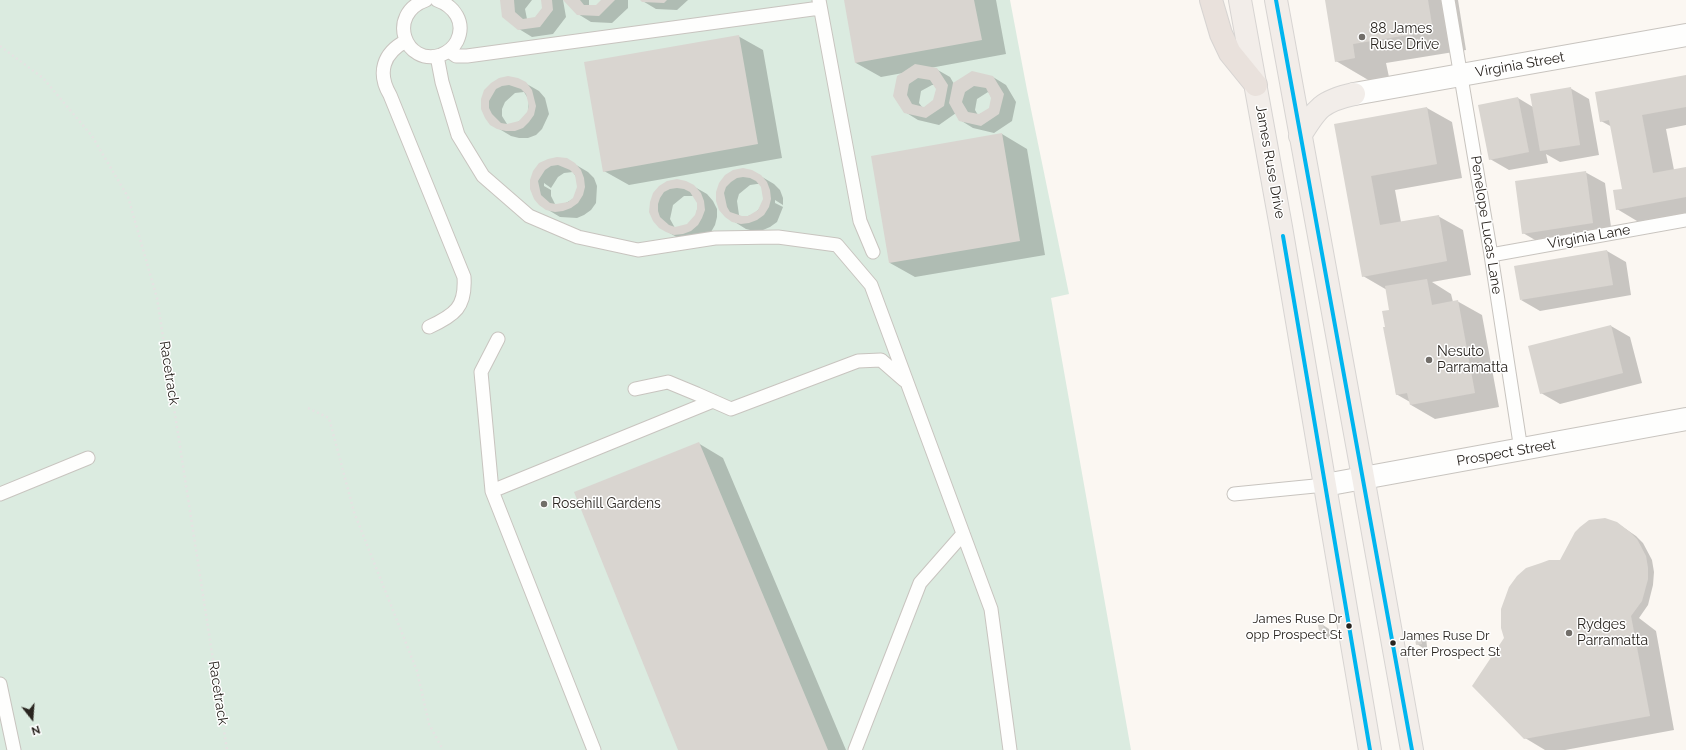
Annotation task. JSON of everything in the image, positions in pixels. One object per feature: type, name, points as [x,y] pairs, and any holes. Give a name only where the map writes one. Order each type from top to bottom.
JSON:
[{"type":"highway","points":[[1211,0],[1230,53],[1256,85]]},
{"type":"main road","name":"James Ruse Drive","points":[[1240,0],[1256,85],[1370,750]]},
{"type":"main road","points":[[1276,0],[1412,750]]},
{"type":"main road","points":[[1300,136],[1316,112],[1324,104],[1336,98],[1354,94]]},
{"type":"street","name":"Virginia Street","points":[[1354,94],[1686,35]]},
{"type":"street","name":"Prospect Street","points":[[1325,485],[1686,419]]},
{"type":"lane","points":[[426,0],[414,5],[406,16],[403,28],[406,41],[412,48],[419,54],[428,56],[436,56],[448,51],[457,42],[460,26],[458,16],[453,8],[437,0]]},
{"type":"lane","name":"Penelope Lucas Lane","points":[[1448,0],[1491,255],[1521,450]]},
{"type":"lane","points":[[448,51],[456,56],[467,56],[820,4],[860,221],[873,252]]},
{"type":"lane","points":[[406,41],[392,50],[388,57],[383,71],[385,86],[464,277],[464,294],[462,303],[456,311],[445,319],[429,326]]},
{"type":"lane","points":[[436,56],[458,135],[483,176],[529,216],[578,237],[638,250],[715,238],[778,237],[838,245],[871,285],[990,609],[1010,750]]},
{"type":"lane","name":"Virginia Lane","points":[[1491,255],[1686,220]]},
{"type":"lane","points":[[498,339],[481,372],[492,491],[594,750]]},
{"type":"lane","points":[[635,389],[668,382],[731,409],[858,361],[881,360],[905,381]]},
{"type":"lane","points":[[492,491],[713,401]]},
{"type":"lane","points":[[0,494],[88,458]]},
{"type":"lane","points":[[1234,494],[1325,485]]},
{"type":"lane","points":[[855,750],[920,583],[963,534]]},
{"type":"lane","points":[[0,684],[14,750]]},
{"type":"path","name":"Racetrack","points":[[0,46],[43,78],[92,136],[128,196],[157,298],[227,750]]},
{"type":"path","points":[[308,408],[329,418],[354,512],[417,671],[429,724],[442,750]]},
{"type":"green space","name":"Rosehill Gardens","points":[[0,0],[1010,0],[1069,294],[1051,298],[1131,750],[0,750]]},
{"type":"building","points":[[500,0],[514,0],[515,12],[523,19],[535,17],[542,8],[541,0],[552,0],[553,10],[540,27],[518,30],[502,17]]},
{"type":"building","points":[[563,0],[580,0],[584,5],[596,5],[601,0],[615,0],[599,16],[577,15]]},
{"type":"building","points":[[640,0],[667,0],[664,3],[642,2]]},
{"type":"building","points":[[844,0],[974,0],[982,40],[855,63]]},
{"type":"building","name":"88 James Ruse Drive","points":[[1325,0],[1428,0],[1433,31],[1353,44],[1355,58],[1335,62]]},
{"type":"building","points":[[739,35],[758,144],[603,172],[584,62]]},
{"type":"building","points":[[915,64],[937,68],[948,85],[944,106],[926,118],[904,113],[893,96],[897,76]],"holes":[[[918,78],[930,80],[936,89],[933,100],[924,107],[912,104],[907,95],[909,84]]]},
{"type":"building","points":[[972,71],[993,76],[1004,94],[999,114],[981,126],[959,121],[949,103],[953,83]],"holes":[[[974,86],[986,88],[991,98],[989,108],[979,114],[968,112],[962,102],[965,92]]]},
{"type":"building","points":[[1686,75],[1686,107],[1642,115],[1653,173],[1686,167],[1686,197],[1616,210],[1613,190],[1622,189],[1609,120],[1600,122],[1595,92]]},
{"type":"building","points":[[508,76],[518,78],[526,82],[532,90],[536,106],[534,115],[523,128],[515,131],[497,129],[490,125],[485,118],[481,109],[481,99],[484,90],[499,78]],"holes":[[[509,85],[521,89],[526,94],[529,106],[527,112],[519,121],[507,124],[501,123],[492,114],[489,108],[489,101],[496,89]]]},
{"type":"building","points":[[1571,87],[1580,145],[1540,151],[1530,94]]},
{"type":"building","points":[[1518,97],[1529,152],[1489,160],[1478,105]]},
{"type":"building","points":[[1427,107],[1437,164],[1371,176],[1380,225],[1439,215],[1447,261],[1362,277],[1334,124]]},
{"type":"building","points":[[1002,133],[1020,241],[889,263],[871,156]]},
{"type":"building","points":[[557,157],[567,158],[575,163],[581,170],[585,187],[583,195],[578,203],[571,208],[555,212],[546,210],[534,199],[530,189],[530,180],[533,171],[539,163]],"holes":[[[558,165],[570,170],[575,175],[577,187],[573,198],[568,202],[556,204],[550,203],[541,195],[538,181],[545,170],[551,166]]]},
{"type":"building","points":[[743,168],[752,170],[761,175],[767,182],[771,199],[769,207],[764,215],[757,220],[741,224],[732,222],[719,210],[716,201],[716,192],[719,183],[725,175],[733,170]],"holes":[[[737,178],[750,178],[756,181],[761,187],[763,199],[758,210],[748,216],[742,216],[730,212],[727,207],[724,193],[726,187]]]},
{"type":"building","points":[[1586,171],[1593,223],[1522,234],[1515,181]]},
{"type":"building","points":[[677,179],[686,181],[694,185],[701,193],[705,210],[698,225],[691,231],[674,235],[659,228],[653,221],[649,212],[653,193],[659,186],[667,181]],"holes":[[[670,189],[684,189],[690,192],[697,203],[697,209],[695,215],[687,224],[675,227],[669,225],[660,217],[658,204],[664,192]]]},
{"type":"building","points":[[1607,250],[1613,285],[1520,300],[1514,266]]},
{"type":"building","name":"Nesuto Parramatta","points":[[1427,279],[1432,305],[1458,300],[1475,393],[1410,405],[1407,393],[1396,395],[1383,327],[1385,327],[1382,311],[1389,310],[1385,286]]},
{"type":"building","points":[[1611,325],[1623,373],[1540,394],[1528,346]]},
{"type":"building","points":[[699,442],[828,750],[678,750],[574,492]]},
{"type":"building","name":"Rydges Parramatta","points":[[1605,518],[1617,522],[1630,532],[1637,539],[1646,556],[1648,579],[1642,601],[1631,616],[1650,716],[1524,739],[1472,686],[1504,638],[1501,628],[1501,609],[1509,587],[1517,576],[1526,568],[1549,560],[1560,560],[1575,532],[1580,527],[1589,520]]},
{"type":"building","points":[[1323,624],[1325,635],[1320,636],[1318,625]]},
{"type":"building","points":[[1420,633],[1422,644],[1416,645],[1414,634]]},
{"type":"transit line","points":[[1276,0],[1412,750]]},
{"type":"transit line","points":[[1283,236],[1370,750]]},
{"type":"place","name":"88 James Ruse Drive","points":[[1362,37]]},
{"type":"place","name":"Nesuto Parramatta","points":[[1429,360]]},
{"type":"place","name":"Rosehill Gardens","points":[[544,504]]},
{"type":"place","name":"James Ruse Dr opp Prospect St","points":[[1349,626]]},
{"type":"place","name":"Rydges Parramatta","points":[[1569,633]]},
{"type":"place","name":"James Ruse Dr after Prospect St","points":[[1393,643]]}]
